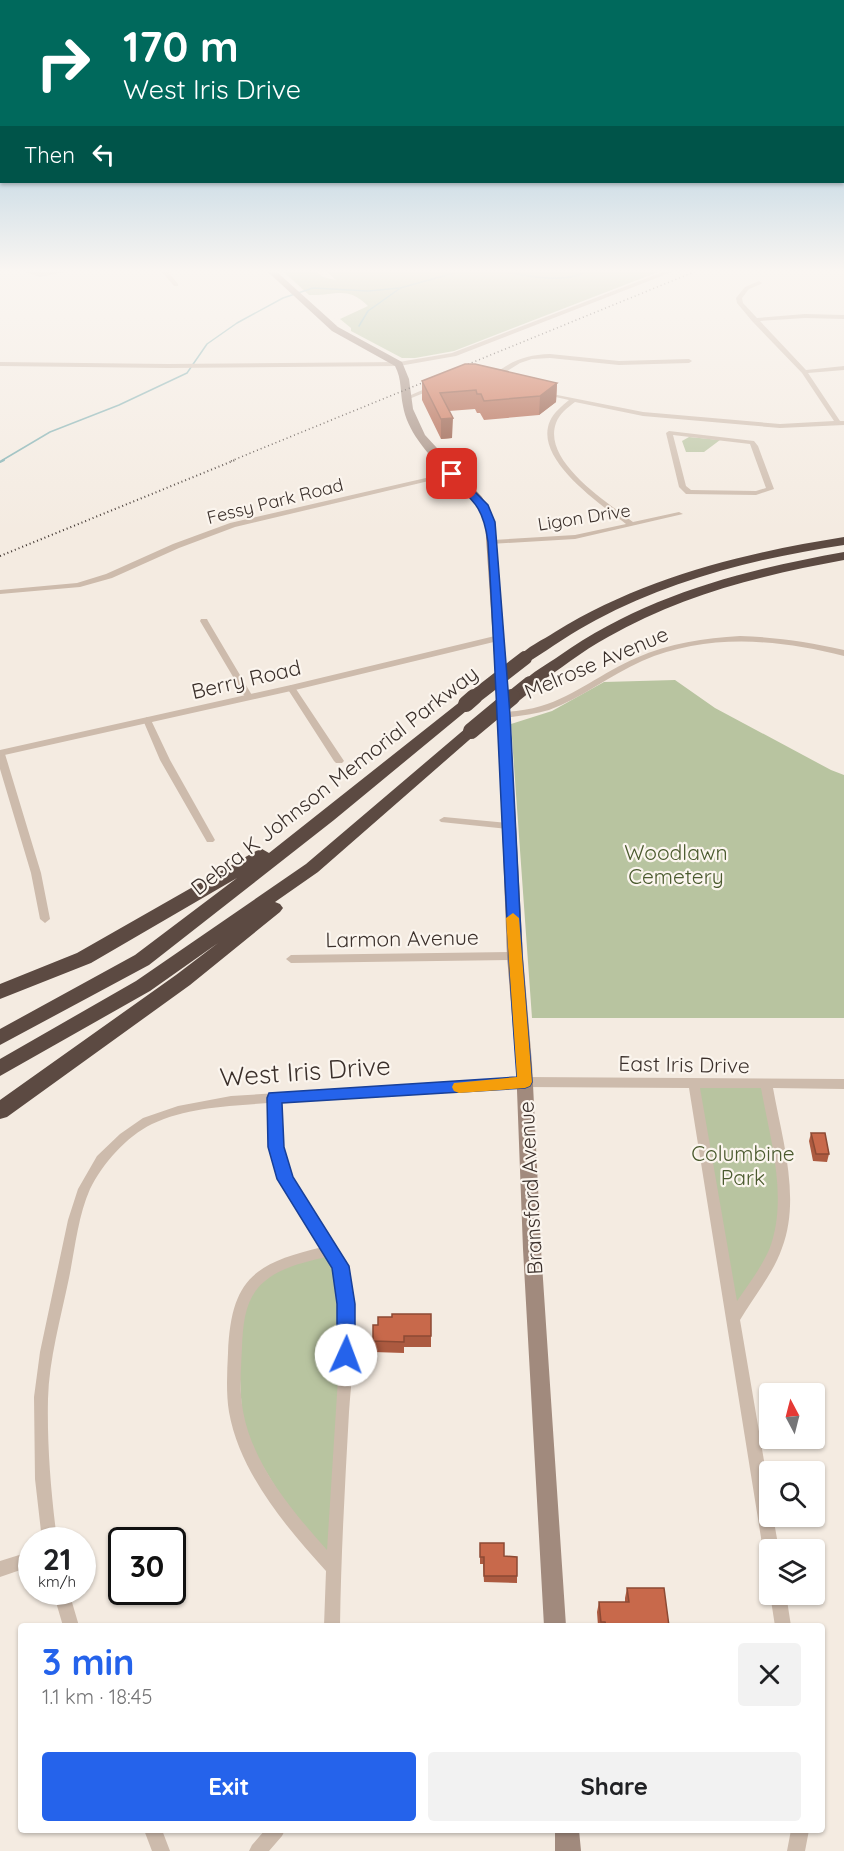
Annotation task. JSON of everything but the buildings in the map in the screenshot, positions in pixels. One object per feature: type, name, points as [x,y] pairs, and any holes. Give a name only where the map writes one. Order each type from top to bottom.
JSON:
[{"type":"highway","name":"Debra K Johnson Memorial Parkway","points":[[0,1038],[142,960],[328,816],[525,658],[591,617],[670,583],[733,563],[801,547],[844,541]]},
{"type":"highway","points":[[0,1068],[135,991],[312,868],[530,683],[603,634],[687,596],[761,573],[844,556]]},
{"type":"highway","points":[[0,992],[68,964],[140,928],[328,816]]},
{"type":"highway","points":[[0,1112],[224,949],[297,888],[312,868]]},
{"type":"highway","points":[[0,982],[94,950]]},
{"type":"main road","points":[[389,358],[399,364]]},
{"type":"main road","name":"Bransford Avenue","points":[[399,364],[403,371],[410,413],[418,433],[439,462],[484,507],[490,522],[504,715],[515,956],[525,1082],[555,1623]]},
{"type":"main road","points":[[567,1833],[568,1851]]},
{"type":"street","points":[[0,364],[173,366],[399,364],[433,358]]},
{"type":"street","points":[[491,379],[527,358]]},
{"type":"street","points":[[573,358],[619,363],[689,361]]},
{"type":"street","points":[[791,358],[804,372],[841,423]]},
{"type":"street","points":[[804,372],[844,368]]},
{"type":"street","points":[[483,377],[505,382]]},
{"type":"street","points":[[407,398],[442,384]]},
{"type":"street","points":[[538,391],[624,411],[665,417],[780,426],[841,423]]},
{"type":"street","points":[[573,400],[560,412],[551,425],[550,440],[553,451],[561,463],[580,482],[632,525]]},
{"type":"street","points":[[665,417],[669,433],[683,487],[689,492],[756,493],[770,489],[752,442],[669,433]]},
{"type":"street","name":"Fessy Park Road","points":[[0,592],[77,585],[109,576],[176,546],[233,525],[452,474]]},
{"type":"street","name":"Ligon Drive","points":[[492,542],[575,537],[680,514]]},
{"type":"street","points":[[204,621],[249,697]]},
{"type":"street","name":"Berry Road","points":[[0,754],[499,638]]},
{"type":"street","name":"Melrose Avenue","points":[[504,715],[547,707],[644,658],[690,644],[759,639],[794,642],[844,653]]},
{"type":"street","points":[[291,688],[339,761]]},
{"type":"street","points":[[147,720],[165,760],[210,840]]},
{"type":"street","points":[[0,754],[36,873],[45,919]]},
{"type":"street","points":[[444,820],[508,826]]},
{"type":"street","name":"Larmon Avenue","points":[[291,959],[436,955],[515,956]]},
{"type":"street","name":"East Iris Drive","points":[[525,1082],[844,1084]]},
{"type":"street","name":"West Iris Drive","points":[[48,1527],[42,1479],[41,1397],[47,1352],[72,1231],[87,1183],[106,1154],[124,1137],[147,1121],[195,1106],[274,1098],[525,1082]]},
{"type":"street","points":[[694,1084],[769,1539]]},
{"type":"street","points":[[733,1319],[776,1249],[784,1220],[781,1179],[766,1084]]},
{"type":"street","points":[[274,1098],[276,1147],[282,1169],[300,1204],[332,1250],[340,1266],[345,1285],[347,1331],[333,1568],[332,1623]]},
{"type":"street","points":[[332,1250],[275,1268],[259,1277],[250,1287],[243,1299],[237,1324],[234,1383],[238,1419],[249,1452],[258,1470],[309,1542],[333,1568]]},
{"type":"street","points":[[0,1569],[18,1563]]},
{"type":"street","points":[[65,1605],[70,1623]]},
{"type":"street","points":[[780,1605],[783,1623]]},
{"type":"street","points":[[154,1833],[162,1851]]},
{"type":"street","points":[[258,1851],[273,1833]]},
{"type":"street","points":[[796,1851],[799,1833]]},
{"type":"green space","points":[[689,437],[720,440],[704,452],[686,452],[682,441]]},
{"type":"green space","name":"Woodlawn Cemetery","points":[[675,680],[715,708],[844,775],[844,1018],[532,1018],[511,724],[552,711],[604,682]]},
{"type":"green space","name":"Columbine Park","points":[[694,1084],[766,1084],[781,1179],[776,1249],[733,1319]]},
{"type":"green space","points":[[332,1250],[345,1285],[333,1568],[309,1542],[243,1434],[237,1324],[259,1277]]},
{"type":"waterway","points":[[1,461],[50,432],[119,405],[187,373],[197,358]]},
{"type":"waterway","points":[[0,462],[4,460]]},
{"type":"railway","points":[[231,461],[482,358]]},
{"type":"railway","points":[[0,556],[235,460]]},
{"type":"slow traffic","points":[[459,1087],[525,1082],[513,918]]},
{"type":"route","points":[[346,1355],[345,1285],[340,1266],[285,1179],[276,1147],[274,1098],[525,1082],[515,956],[504,715],[490,522],[484,507],[452,474]]}]
